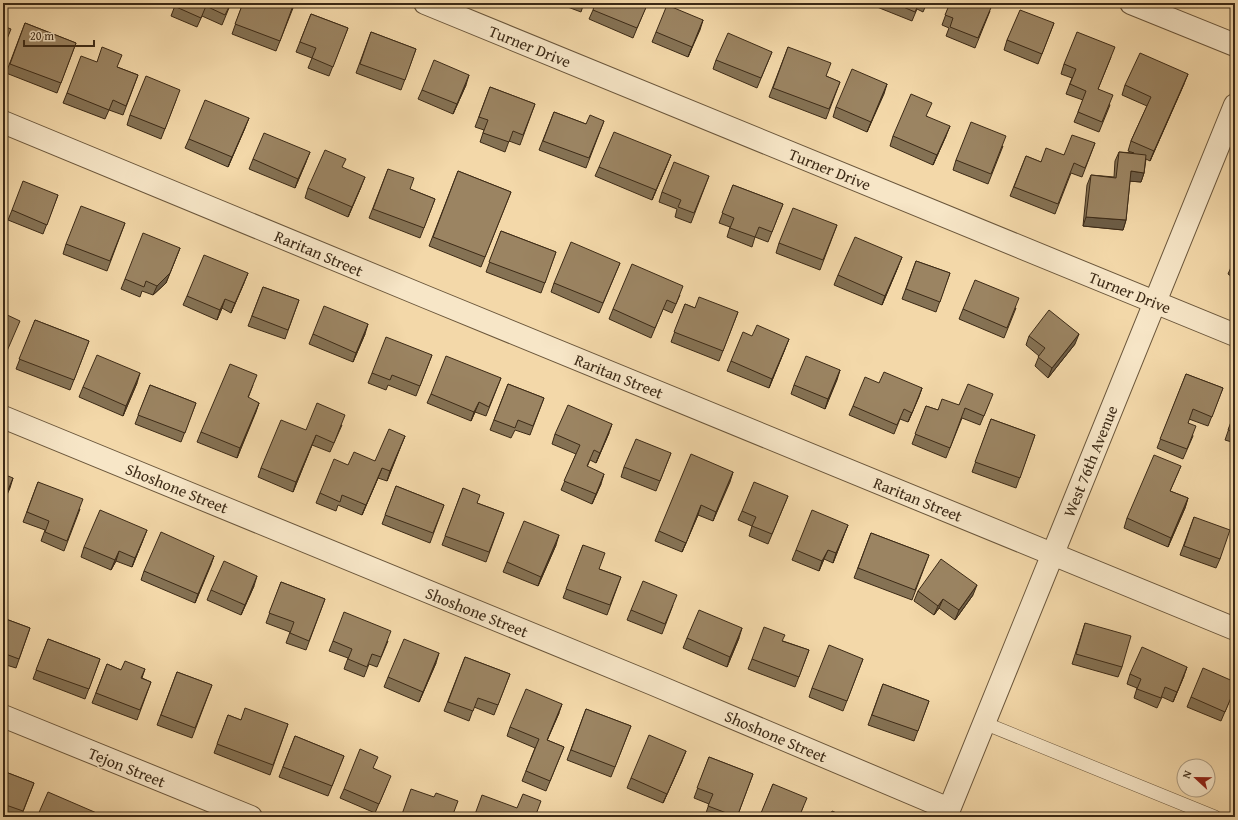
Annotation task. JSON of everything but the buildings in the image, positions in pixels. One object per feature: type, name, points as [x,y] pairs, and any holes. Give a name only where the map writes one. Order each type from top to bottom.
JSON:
[{"type":"street","name":"Turner Drive","points":[[425,3],[1235,335]]},
{"type":"street","points":[[1132,3],[1235,45]]},
{"type":"street","name":"West 76th Avenue","points":[[948,813],[1235,105]]},
{"type":"street","name":"Raritan Street","points":[[3,122],[426,298],[1235,628]]},
{"type":"street","name":"Shoshone Street","points":[[3,417],[646,681],[948,813]]},
{"type":"street","name":"Tejon Street","points":[[3,716],[251,817]]},
{"type":"lane","points":[[984,723],[1215,817]]}]
